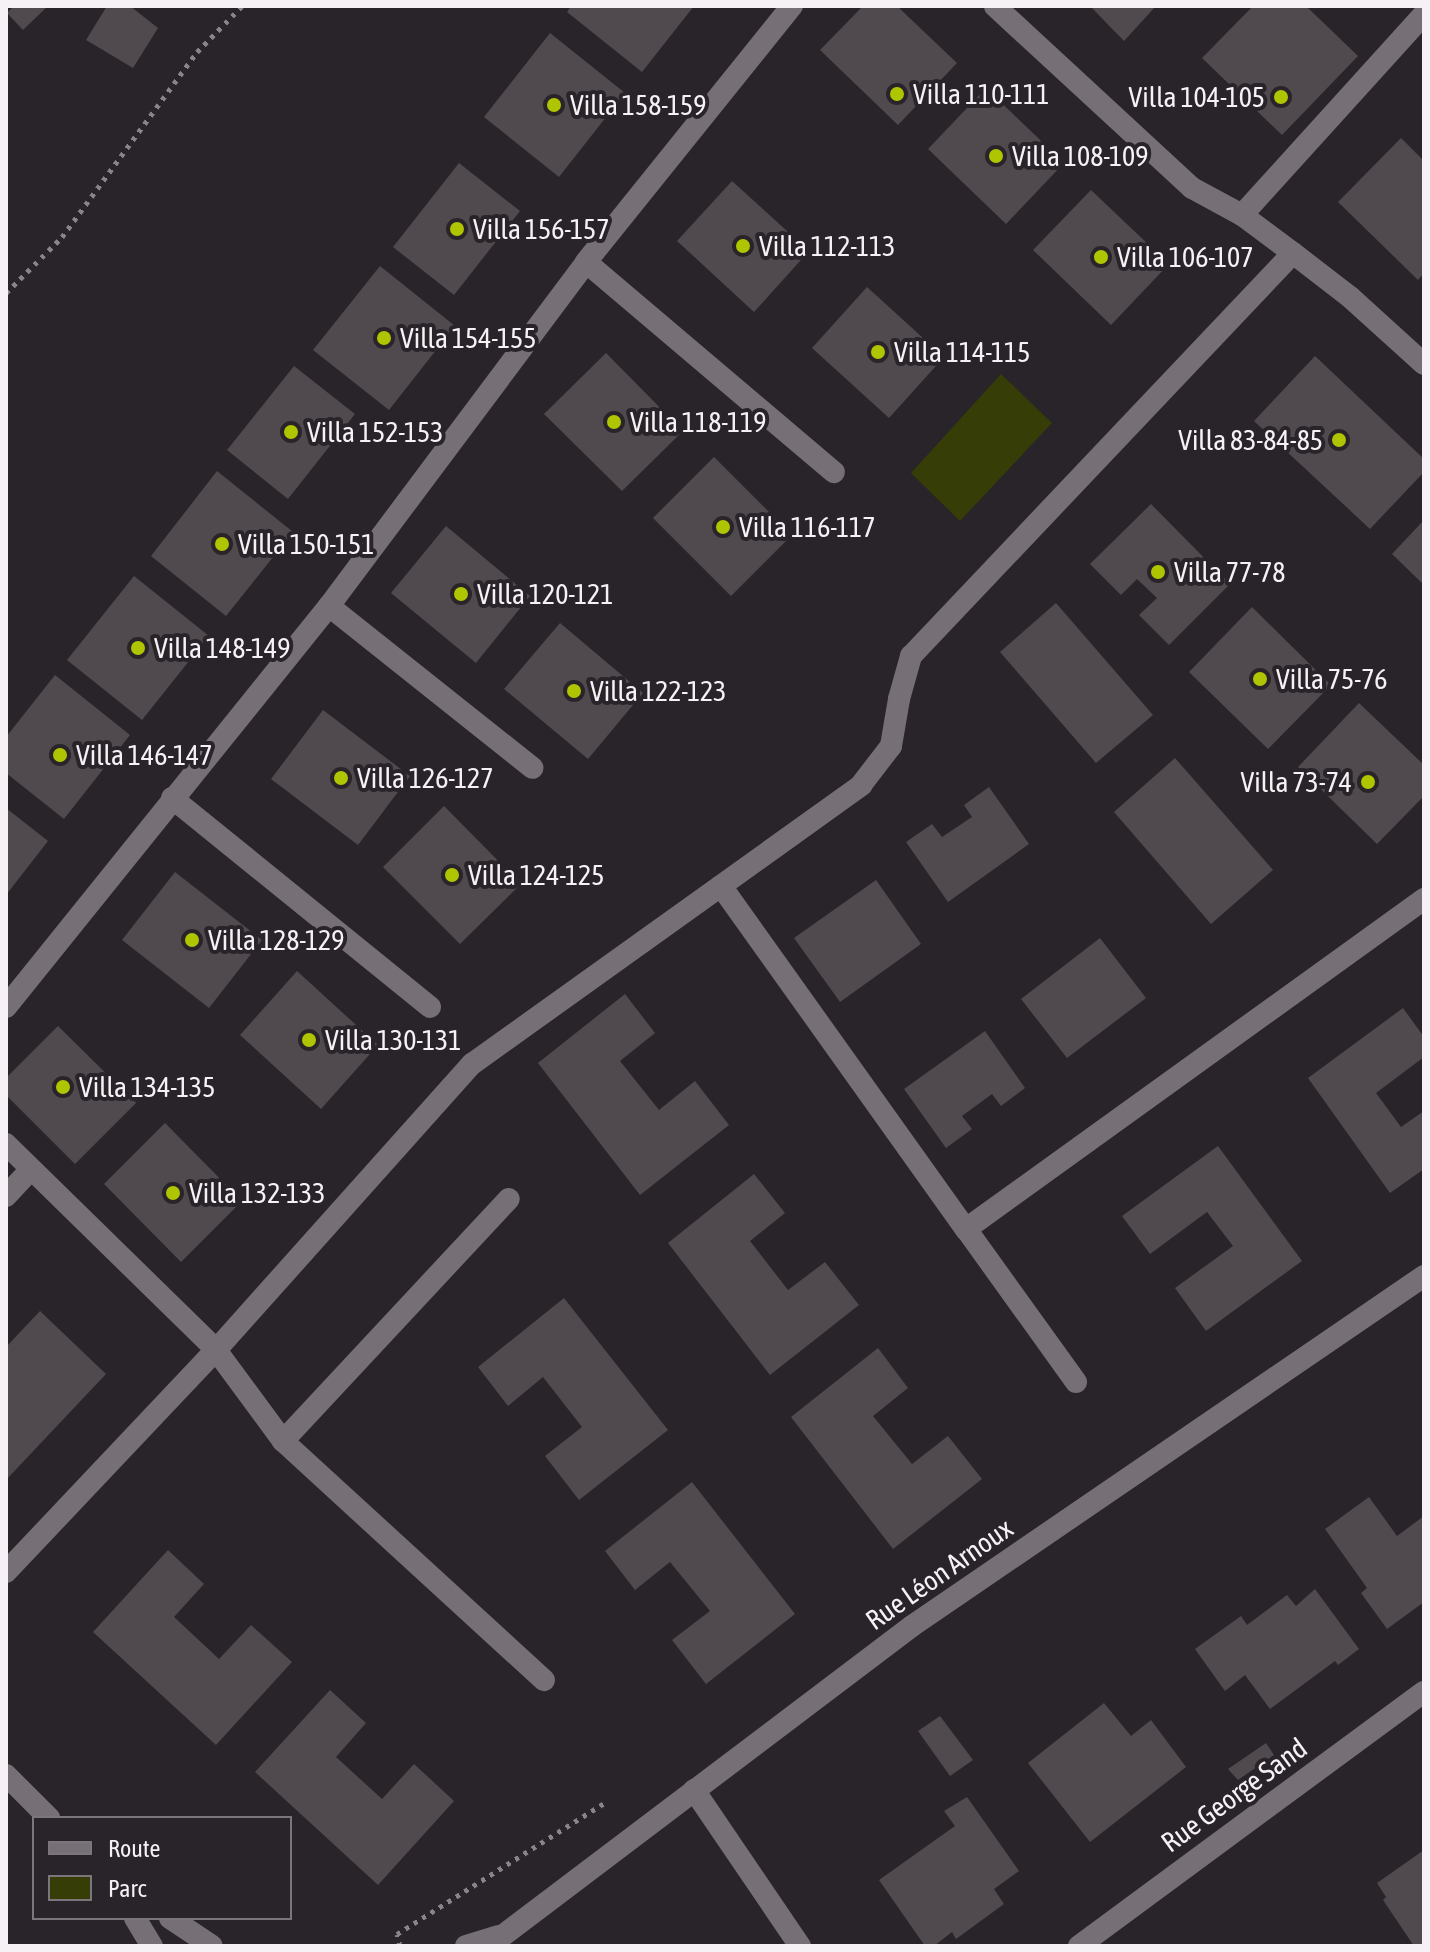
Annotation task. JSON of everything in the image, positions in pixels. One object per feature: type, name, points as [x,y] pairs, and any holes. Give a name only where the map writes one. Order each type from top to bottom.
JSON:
[{"type":"street","points":[[6,1007],[329,606],[586,262],[792,6]]},
{"type":"street","points":[[995,6],[1192,188],[1242,215],[1293,253],[1350,297],[1424,364]]},
{"type":"street","points":[[1242,215],[1424,14]]},
{"type":"street","points":[[6,1572],[216,1350],[472,1064],[861,785],[891,746],[911,656],[1293,253]]},
{"type":"street","points":[[586,262],[834,472]]},
{"type":"street","points":[[329,606],[533,768]]},
{"type":"street","points":[[172,798],[430,1007]]},
{"type":"street","points":[[721,886],[1076,1382]]},
{"type":"street","points":[[966,1229],[1424,899]]},
{"type":"street","points":[[6,1144],[216,1350],[283,1441],[544,1680]]},
{"type":"street","points":[[6,1196],[30,1170]]},
{"type":"street","points":[[283,1441],[509,1199]]},
{"type":"street","name":"Rue Léon Arnoux","points":[[466,1946],[494,1941],[912,1626],[1424,1276]]},
{"type":"street","name":"Rue George Sand","points":[[1079,1946],[1424,1692]]},
{"type":"street","points":[[6,1775],[47,1816]]},
{"type":"street","points":[[694,1790],[800,1946]]},
{"type":"street","points":[[136,1920],[152,1946]]},
{"type":"street","points":[[173,1920],[212,1946]]},
{"type":"path","points":[[6,293],[62,237],[197,52],[242,6]]},
{"type":"path","points":[[400,1946],[397,1934],[607,1801]]},
{"type":"green space","points":[[1001,374],[1052,423],[960,521],[911,473]]},
{"type":"building","points":[[14,6],[48,6],[23,30],[7,13]]},
{"type":"building","points":[[107,6],[130,6],[158,28],[133,68],[86,40]]},
{"type":"building","points":[[571,6],[694,6],[642,72],[567,12]]},
{"type":"building","name":"Villa 110-111","points":[[863,6],[897,6],[957,63],[898,125],[820,50]]},
{"type":"building","points":[[1090,6],[1156,6],[1124,41]]},
{"type":"building","name":"Villa 104-105","points":[[1253,6],[1306,6],[1358,56],[1282,135],[1202,58]]},
{"type":"building","name":"Villa 158-159","points":[[550,33],[625,93],[559,177],[484,117]]},
{"type":"building","name":"Villa 108-109","points":[[986,88],[1064,163],[1006,224],[928,149]]},
{"type":"building","points":[[1401,138],[1424,161],[1424,273],[1418,280],[1338,202]]},
{"type":"building","name":"Villa 156-157","points":[[459,163],[520,211],[454,295],[393,247]]},
{"type":"building","name":"Villa 112-113","points":[[732,181],[809,251],[754,312],[677,241]]},
{"type":"building","name":"Villa 106-107","points":[[1091,190],[1169,264],[1111,325],[1033,250]]},
{"type":"building","name":"Villa 154-155","points":[[380,266],[455,326],[389,410],[313,350]]},
{"type":"building","name":"Villa 114-115","points":[[867,287],[944,357],[889,418],[812,348]]},
{"type":"building","name":"Villa 118-119","points":[[606,353],[683,431],[622,491],[544,414]]},
{"type":"building","name":"Villa 83-84-85","points":[[1315,356],[1424,459],[1424,472],[1370,529],[1254,421]]},
{"type":"building","name":"Villa 152-153","points":[[294,366],[355,414],[288,499],[227,450]]},
{"type":"building","name":"Villa 116-117","points":[[714,457],[792,535],[731,596],[653,518]]},
{"type":"building","name":"Villa 150-151","points":[[217,471],[293,532],[226,616],[151,556]]},
{"type":"building","name":"Villa 77-78","points":[[1151,504],[1230,584],[1169,645],[1139,615],[1157,598],[1137,579],[1121,595],[1090,564]]},
{"type":"building","points":[[1424,520],[1424,585],[1392,554]]},
{"type":"building","name":"Villa 120-121","points":[[446,526],[530,596],[476,663],[391,593]]},
{"type":"building","name":"Villa 148-149","points":[[134,576],[209,636],[142,720],[67,660]]},
{"type":"building","points":[[1056,603],[1153,715],[1096,763],[1000,652]]},
{"type":"building","name":"Villa 75-76","points":[[1252,607],[1331,685],[1268,749],[1189,672]]},
{"type":"building","name":"Villa 122-123","points":[[560,623],[643,693],[588,759],[504,689]]},
{"type":"building","name":"Villa 146-147","points":[[55,675],[130,735],[64,819],[6,773],[6,737]]},
{"type":"building","name":"Villa 73-74","points":[[1359,703],[1424,765],[1424,796],[1377,844],[1298,767]]},
{"type":"building","name":"Villa 126-127","points":[[323,710],[410,776],[358,845],[271,779]]},
{"type":"building","points":[[1175,758],[1273,870],[1211,924],[1114,812]]},
{"type":"building","points":[[989,787],[1029,844],[948,902],[906,842],[932,824],[942,837],[972,817],[964,805]]},
{"type":"building","name":"Villa 124-125","points":[[444,806],[521,884],[460,944],[383,867]]},
{"type":"building","points":[[6,808],[48,841],[6,895]]},
{"type":"building","name":"Villa 128-129","points":[[175,872],[262,940],[209,1008],[122,940]]},
{"type":"building","points":[[876,880],[921,944],[840,1002],[794,938]]},
{"type":"building","points":[[1100,938],[1146,998],[1067,1058],[1021,999]]},
{"type":"building","name":"Villa 130-131","points":[[297,971],[378,1045],[321,1109],[240,1035]]},
{"type":"building","points":[[625,994],[655,1033],[620,1061],[659,1110],[695,1081],[729,1125],[640,1195],[538,1063]]},
{"type":"building","points":[[1403,1008],[1424,1037],[1424,1057],[1376,1093],[1401,1127],[1424,1111],[1424,1169],[1390,1193],[1308,1078]]},
{"type":"building","name":"Villa 134-135","points":[[58,1026],[136,1103],[75,1164],[6,1095],[6,1078]]},
{"type":"building","points":[[985,1031],[1025,1088],[1001,1106],[992,1094],[962,1116],[972,1129],[946,1148],[904,1089]]},
{"type":"building","name":"Villa 132-133","points":[[165,1123],[242,1201],[181,1262],[104,1184]]},
{"type":"building","points":[[1218,1146],[1302,1261],[1206,1331],[1175,1288],[1233,1246],[1207,1212],[1150,1254],[1122,1216]]},
{"type":"building","points":[[754,1174],[785,1213],[750,1241],[788,1290],[825,1262],[859,1305],[770,1375],[668,1243]]},
{"type":"building","points":[[564,1298],[668,1430],[579,1500],[545,1456],[582,1427],[543,1377],[508,1406],[478,1367]]},
{"type":"building","points":[[40,1311],[106,1374],[6,1480],[6,1347]]},
{"type":"building","points":[[878,1348],[908,1388],[873,1416],[912,1464],[948,1436],[982,1479],[893,1549],[791,1417]]},
{"type":"building","points":[[692,1482],[795,1614],[706,1684],[672,1640],[710,1611],[670,1562],[635,1590],[605,1551]]},
{"type":"building","points":[[1369,1497],[1397,1536],[1424,1516],[1424,1602],[1387,1629],[1361,1593],[1367,1588],[1325,1529]]},
{"type":"building","points":[[168,1550],[204,1584],[174,1617],[219,1659],[251,1625],[292,1662],[216,1745],[93,1632]]},
{"type":"building","points":[[1315,1589],[1359,1649],[1338,1665],[1335,1661],[1270,1709],[1245,1675],[1225,1691],[1195,1649],[1241,1616],[1247,1625],[1287,1595],[1296,1606]]},
{"type":"building","points":[[330,1690],[366,1723],[336,1757],[382,1799],[414,1764],[454,1801],[378,1885],[255,1772]]},
{"type":"building","points":[[1104,1703],[1131,1736],[1151,1720],[1186,1767],[1090,1842],[1028,1763]]},
{"type":"building","points":[[940,1716],[973,1760],[950,1776],[918,1731]]},
{"type":"building","points":[[1266,1743],[1274,1755],[1238,1780],[1228,1769]]},
{"type":"building","points":[[967,1797],[1019,1871],[994,1889],[1004,1904],[956,1939],[952,1932],[934,1946],[925,1946],[879,1880],[955,1826],[944,1811]]},
{"type":"building","points":[[1424,1850],[1424,1946],[1414,1946],[1383,1900],[1386,1897],[1377,1883]]},
{"type":"place","name":"Villa 110-111","points":[[897,94]]},
{"type":"place","name":"Villa 104-105","points":[[1281,97]]},
{"type":"place","name":"Villa 158-159","points":[[554,105]]},
{"type":"place","name":"Villa 108-109","points":[[996,156]]},
{"type":"place","name":"Villa 156-157","points":[[457,229]]},
{"type":"place","name":"Villa 112-113","points":[[743,246]]},
{"type":"place","name":"Villa 106-107","points":[[1101,257]]},
{"type":"place","name":"Villa 154-155","points":[[384,338]]},
{"type":"place","name":"Villa 114-115","points":[[878,352]]},
{"type":"place","name":"Villa 118-119","points":[[614,422]]},
{"type":"place","name":"Villa 152-153","points":[[291,432]]},
{"type":"place","name":"Villa 83-84-85","points":[[1339,440]]},
{"type":"place","name":"Villa 116-117","points":[[723,527]]},
{"type":"place","name":"Villa 150-151","points":[[222,544]]},
{"type":"place","name":"Villa 77-78","points":[[1158,572]]},
{"type":"place","name":"Villa 120-121","points":[[461,594]]},
{"type":"place","name":"Villa 148-149","points":[[138,648]]},
{"type":"place","name":"Villa 75-76","points":[[1260,679]]},
{"type":"place","name":"Villa 122-123","points":[[574,691]]},
{"type":"place","name":"Villa 146-147","points":[[60,755]]},
{"type":"place","name":"Villa 126-127","points":[[341,778]]},
{"type":"place","name":"Villa 73-74","points":[[1368,782]]},
{"type":"place","name":"Villa 124-125","points":[[452,875]]},
{"type":"place","name":"Villa 128-129","points":[[192,940]]},
{"type":"place","name":"Villa 130-131","points":[[309,1040]]},
{"type":"place","name":"Villa 134-135","points":[[63,1087]]},
{"type":"place","name":"Villa 132-133","points":[[173,1193]]}]
